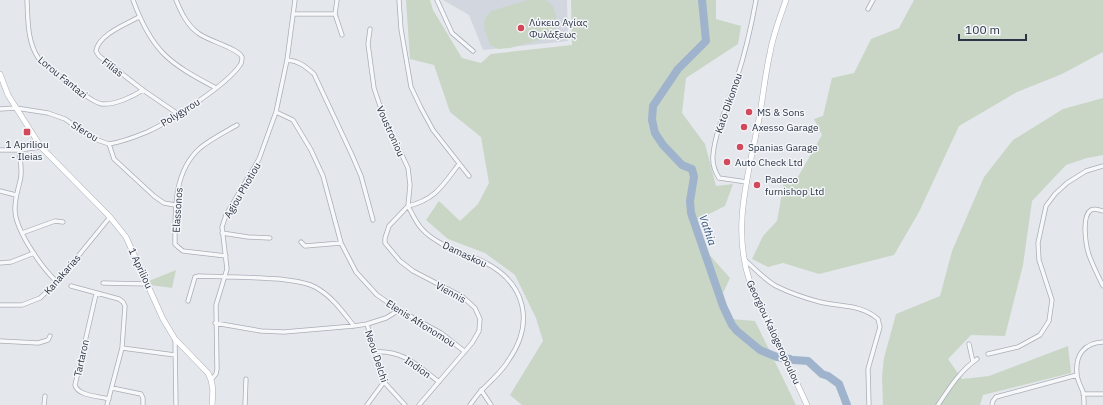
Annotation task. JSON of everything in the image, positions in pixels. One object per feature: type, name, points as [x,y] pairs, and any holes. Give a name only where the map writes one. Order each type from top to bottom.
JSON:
[{"type":"street","name":"Lorou Fantazi","points":[[27,0],[33,51],[40,59],[95,103],[108,104],[133,96],[143,90]]},
{"type":"street","points":[[132,0],[139,17],[154,44],[164,56],[179,68],[216,88]]},
{"type":"street","name":"Polygyrou","points":[[109,144],[117,143],[148,131],[178,114],[216,88],[233,74],[241,64],[242,56],[237,51],[198,34],[181,15],[176,0]]},
{"type":"street","name":"Agiou Photiou","points":[[211,380],[216,374],[217,368],[215,323],[216,305],[227,269],[222,227],[226,215],[259,159],[276,112],[287,60],[295,0]]},
{"type":"street","points":[[337,0],[335,14],[342,34]]},
{"type":"street","points":[[399,0],[401,29],[411,87],[433,130],[469,176]]},
{"type":"street","points":[[437,0],[452,33],[473,51]]},
{"type":"street","name":"Kato Dikomou","points":[[747,182],[719,178],[714,170],[713,154],[717,134],[750,33],[756,0]]},
{"type":"street","name":"Georgiou Kalogeropoulou","points":[[786,0],[770,53],[742,210],[741,231],[750,282],[807,405]]},
{"type":"street","points":[[868,9],[874,0]]},
{"type":"street","points":[[293,14],[335,14]]},
{"type":"street","name":"Filias","points":[[139,17],[119,27],[99,42],[96,51],[99,56],[143,90],[178,114]]},
{"type":"street","name":"Voustroniou","points":[[370,29],[368,44],[374,88],[383,115],[408,168],[410,181],[408,206]]},
{"type":"street","points":[[287,60],[296,61],[305,65],[314,74],[352,155],[373,220]]},
{"type":"street","name":"1 Apriliou","points":[[0,74],[8,95],[41,147],[110,217],[126,237],[164,319],[175,338],[208,374],[211,380]]},
{"type":"street","name":"Sferou","points":[[0,109],[16,108],[48,113],[65,119],[92,138],[109,144],[114,159],[154,196],[164,202],[176,205]]},
{"type":"street","name":"Elenis Aftonomou","points":[[276,112],[294,120],[311,150],[323,176],[341,243],[356,272],[377,295],[398,310],[440,333],[464,351]]},
{"type":"street","name":"Elassonos","points":[[226,256],[183,251],[175,244],[176,205],[180,180],[188,164],[200,148],[237,125]]},
{"type":"street","points":[[0,150],[19,150],[41,147]]},
{"type":"street","points":[[19,150],[21,180],[16,195],[14,209],[16,222],[43,267],[57,282]]},
{"type":"street","points":[[408,206],[419,203],[440,190],[459,164]]},
{"type":"street","points":[[988,354],[1018,347],[1040,335],[1049,321],[1052,300],[1039,260],[1038,244],[1046,206],[1055,194],[1067,183],[1086,172],[1103,166]]},
{"type":"street","points":[[0,191],[16,195]]},
{"type":"street","name":"Viennis","points":[[408,206],[389,226],[385,243],[400,262],[413,271],[463,297],[475,308],[480,319],[479,331],[472,343],[419,405]]},
{"type":"street","name":"Damaskou","points":[[408,206],[422,229],[443,245],[484,262],[511,283],[518,294],[524,309],[524,326],[518,344],[508,361],[497,375],[470,405]]},
{"type":"street","points":[[1103,211],[1096,209],[1088,213],[1086,219],[1086,238],[1089,254],[1103,286]]},
{"type":"street","name":"Kanakarias","points":[[0,304],[14,306],[40,298],[57,282],[110,217]]},
{"type":"street","points":[[22,233],[56,221],[63,222]]},
{"type":"street","points":[[222,233],[248,237],[270,238]]},
{"type":"street","points":[[300,242],[305,246],[341,243]]},
{"type":"street","points":[[0,263],[11,262],[34,253]]},
{"type":"street","points":[[745,260],[775,285],[822,302],[861,308],[871,312],[878,318],[880,327],[868,370],[869,405]]},
{"type":"street","points":[[188,301],[195,277],[199,276],[250,277],[297,281],[316,288],[335,303],[354,326]]},
{"type":"street","points":[[103,283],[149,284]]},
{"type":"street","points":[[71,286],[119,300],[123,302],[125,306],[122,348],[108,405]]},
{"type":"street","name":"Tartaron","points":[[96,294],[75,385],[76,390],[81,393],[109,399]]},
{"type":"street","points":[[215,323],[261,331],[284,332],[367,324],[386,318],[398,310]]},
{"type":"street","name":"Neou Delchi","points":[[367,324],[384,382],[404,405]]},
{"type":"street","points":[[0,340],[38,344],[48,340],[50,336]]},
{"type":"street","points":[[175,338],[176,405]]},
{"type":"street","points":[[1084,405],[1083,394],[1077,375],[1077,363],[1086,346],[1095,342],[1103,342]]},
{"type":"street","points":[[969,344],[973,362]]},
{"type":"street","points":[[122,348],[175,355]]},
{"type":"street","name":"Indion","points":[[374,352],[386,351],[408,359],[439,382]]},
{"type":"street","points":[[938,405],[954,380],[977,359]]},
{"type":"street","points":[[992,405],[996,397],[1077,375]]},
{"type":"street","points":[[244,405],[246,379]]},
{"type":"street","points":[[211,380],[213,385],[212,405]]},
{"type":"street","points":[[367,405],[384,382]]},
{"type":"street","points":[[112,388],[139,394],[143,398],[143,405]]},
{"type":"street","points":[[482,390],[491,405]]},
{"type":"street","points":[[1083,394],[1103,394]]},
{"type":"street","points":[[44,405],[45,396]]},
{"type":"shaded area","name":"Λύκειο Αγίας Φυλάξεως","points":[[443,0],[567,0],[568,41],[483,50],[469,15]]},
{"type":"green space","points":[[406,0],[430,0],[433,10],[462,58],[481,63],[491,54],[572,45],[571,0],[716,0],[716,19],[741,26],[738,44],[686,78],[682,113],[705,144],[716,186],[733,184],[725,206],[693,222],[698,242],[730,278],[723,293],[731,319],[755,321],[796,405],[522,405],[510,395],[543,341],[536,318],[515,275],[485,253],[448,239],[426,220],[439,201],[460,221],[478,204],[489,183],[481,137],[450,112],[434,65],[410,59]]},
{"type":"green space","points":[[528,0],[544,0],[552,5],[556,13],[555,32],[547,38],[510,48],[498,49],[490,45],[484,23],[486,17],[491,11]]},
{"type":"green space","points":[[914,0],[1103,0],[1103,52],[1062,74],[1017,92],[959,126],[919,212],[894,255],[819,274],[783,263],[768,267],[752,259],[763,236],[777,221],[784,182],[795,182],[822,135],[814,119],[823,116],[832,78],[854,73],[871,39],[899,28]]},
{"type":"green space","points":[[1103,98],[1103,155],[1087,158],[1066,165],[1032,201],[1023,265],[1005,336],[971,335],[948,359],[962,379],[989,376],[1068,346],[1071,373],[983,395],[980,405],[883,405],[882,376],[884,358],[896,314],[940,296],[952,251],[984,177],[1013,140],[1063,109]]},
{"type":"green space","points":[[176,270],[172,288],[150,285],[149,281]]},
{"type":"waterway","name":"Vathia","points":[[702,0],[706,41],[678,69],[653,106],[652,120],[655,133],[663,145],[682,165],[692,169],[694,177],[690,201],[691,213],[723,306],[732,325],[760,350],[777,357],[790,359]]},
{"type":"waterway","name":"Vathia","points":[[790,359],[794,360]]},
{"type":"waterway","name":"Vathia","points":[[794,360],[808,361],[822,374],[828,376],[839,384],[847,405]]},
{"type":"place","name":"Λύκειο Αγίας Φυλάξεως","points":[[521,28]]},
{"type":"place","name":"MS & Sons","points":[[749,112]]},
{"type":"place","name":"Axesso Garage","points":[[744,127]]},
{"type":"place","name":"1 Apriliou - Ileias","points":[[27,132]]},
{"type":"place","name":"Spanias Garage","points":[[740,147]]},
{"type":"place","name":"Auto Check Ltd","points":[[727,162]]},
{"type":"place","name":"Padeco furnishop Ltd","points":[[757,185]]}]
